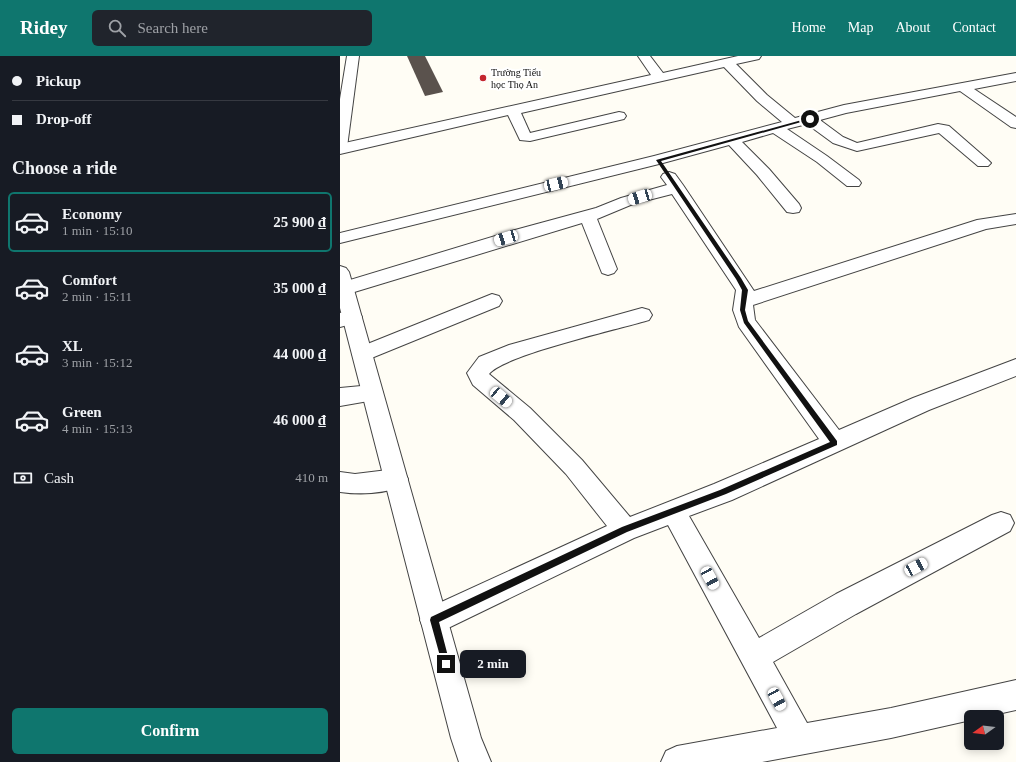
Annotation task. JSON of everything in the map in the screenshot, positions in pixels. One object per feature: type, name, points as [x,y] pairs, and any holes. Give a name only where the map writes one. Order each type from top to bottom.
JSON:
[{"type":"street","points":[[353,56],[340,148],[755,56]]},
{"type":"street","points":[[644,56],[660,77]]},
{"type":"street","points":[[727,62],[762,98],[793,124]]},
{"type":"street","points":[[340,238],[658,160],[855,107],[1016,77]]},
{"type":"street","points":[[963,87],[1013,119]]},
{"type":"street","points":[[512,110],[524,137],[530,137],[619,116]]},
{"type":"street","points":[[810,119],[848,146],[857,147],[938,128],[944,129],[982,164]]},
{"type":"street","points":[[776,128],[822,159],[852,183]]},
{"type":"street","points":[[732,140],[763,172],[793,208]]},
{"type":"street","points":[[658,160],[745,290],[745,301],[742,310],[746,322],[835,443]]},
{"type":"street","points":[[475,762],[466,738],[362,354],[346,318],[342,285],[588,216],[627,201],[677,188]]},
{"type":"street","points":[[588,216],[608,269]]},
{"type":"street","points":[[745,301],[983,224],[1016,219]]},
{"type":"street","points":[[362,354],[492,301]]},
{"type":"street","points":[[625,530],[574,468],[522,414],[480,379],[478,373],[486,363],[516,350],[642,315]]},
{"type":"street","points":[[434,620],[625,530],[754,479],[921,404],[1016,367]]},
{"type":"street","points":[[340,397],[372,393]]},
{"type":"street","points":[[340,482],[355,484],[396,479]]},
{"type":"street","points":[[673,511],[800,740]]},
{"type":"street","points":[[754,657],[846,604],[1001,523]]},
{"type":"street","points":[[677,762],[891,723],[1016,695]]},
{"type":"building","points":[[407,56],[425,56],[443,92],[425,96]]},
{"type":"place","name":"Trường Tiểu học Thọ An","points":[[483,78]]},
{"type":"route","points":[[446,664],[434,620],[625,530],[723,492],[835,443],[754,335],[746,322],[742,310],[745,301],[745,290],[658,160],[810,119]]}]
